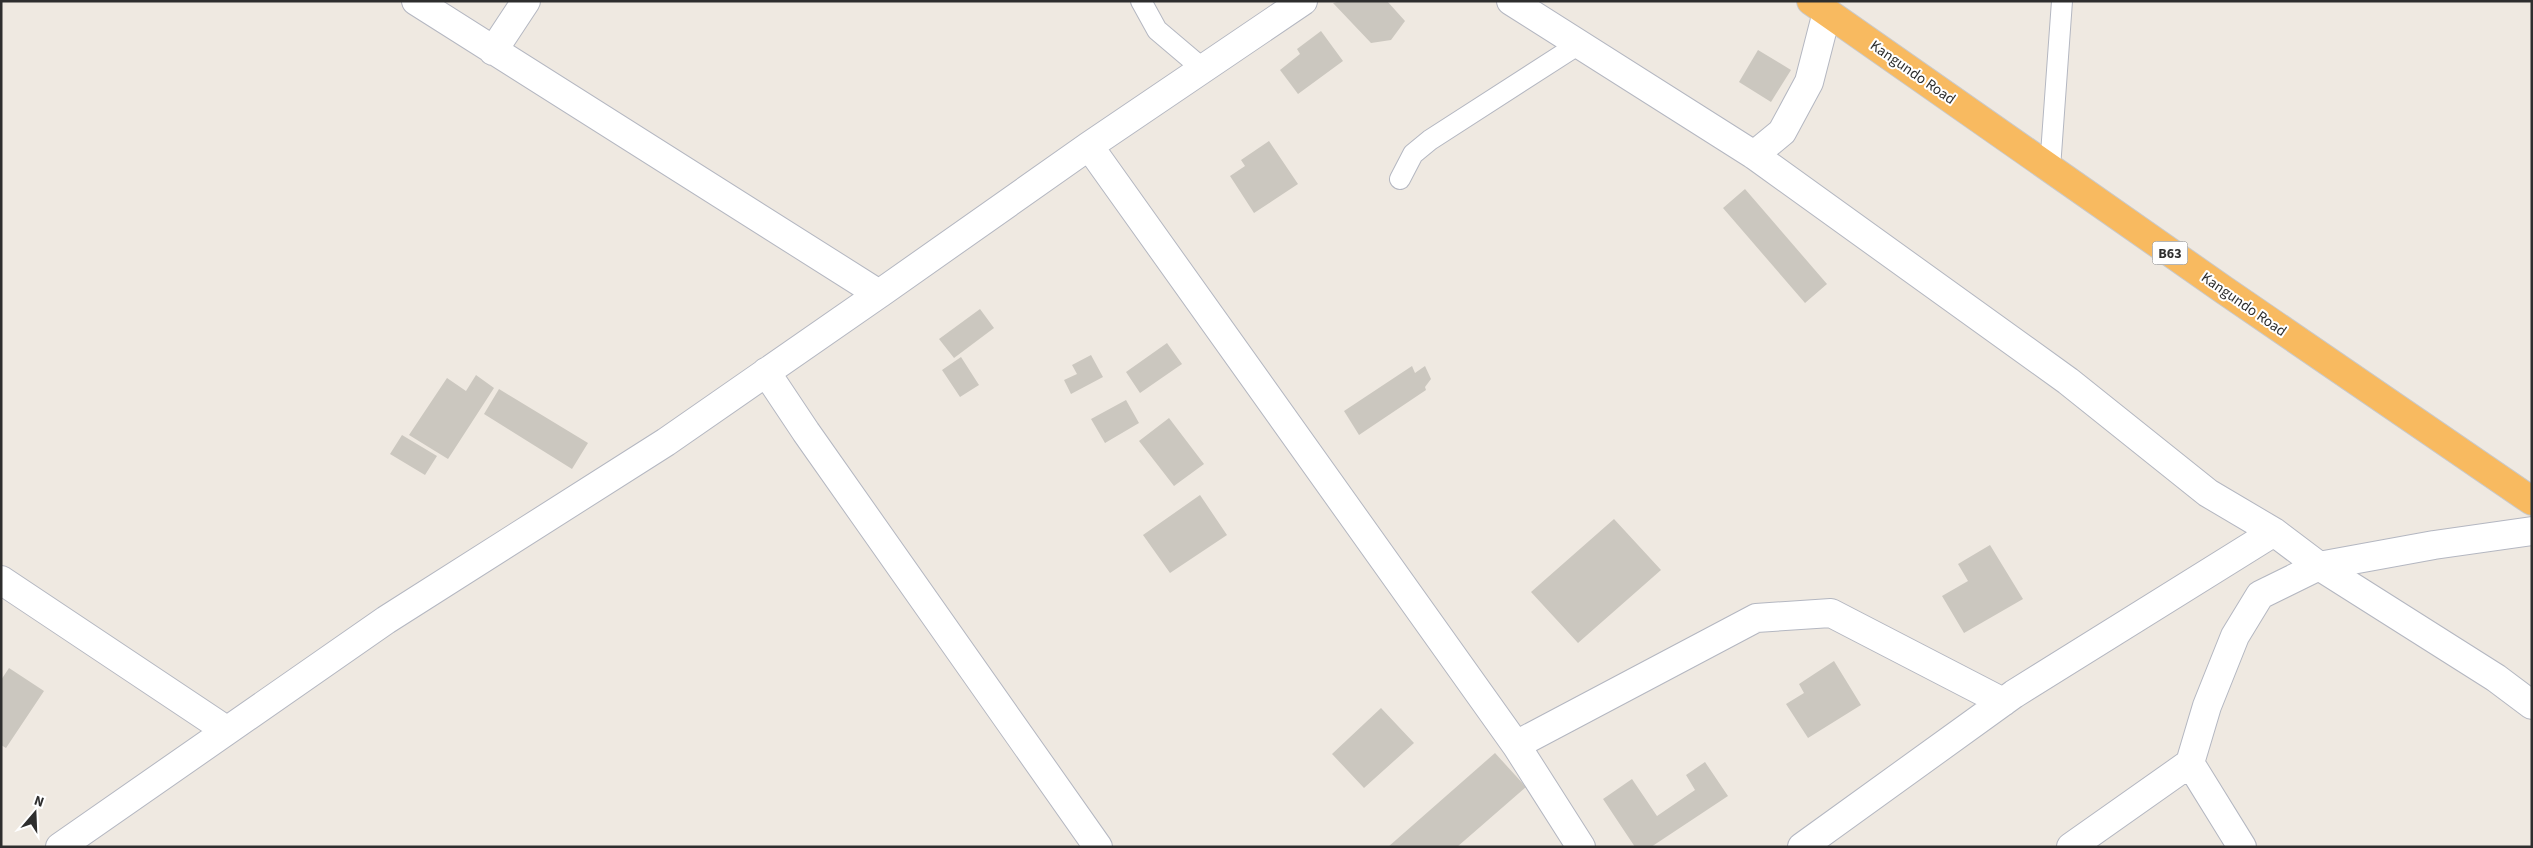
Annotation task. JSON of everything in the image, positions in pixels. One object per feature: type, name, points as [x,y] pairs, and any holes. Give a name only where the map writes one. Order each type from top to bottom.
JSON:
[{"type":"highway","name":"Kangundo Road","points":[[1824,5],[2050,168],[2532,501]]},
{"type":"street","points":[[416,1],[879,294]]},
{"type":"street","points":[[493,50],[526,1]]},
{"type":"street","points":[[60,847],[87,839],[226,730],[386,620],[666,442],[1090,146],[1303,1]]},
{"type":"street","points":[[1511,1],[1754,155],[2068,381],[2208,493],[2274,532],[2319,566],[2496,678],[2532,705]]},
{"type":"street","points":[[1754,155],[1782,132],[1809,82],[1824,5]]},
{"type":"street","points":[[1090,146],[1516,745],[1581,847]]},
{"type":"street","points":[[766,372],[806,432],[1098,847]]},
{"type":"street","points":[[2071,847],[2190,763],[2207,706],[2235,636],[2260,595],[2319,566],[2434,545],[2532,531]]},
{"type":"street","points":[[1802,847],[2004,702],[2274,532]]},
{"type":"street","points":[[1,580],[226,730]]},
{"type":"street","points":[[1516,745],[1756,618],[1831,613],[2004,702]]},
{"type":"street","points":[[2190,763],[2242,847]]},
{"type":"lane","points":[[1141,1],[1157,30],[1203,69]]},
{"type":"lane","points":[[2050,168],[2062,1]]},
{"type":"lane","points":[[1400,178],[1413,154],[1430,140],[1579,44]]},
{"type":"building","points":[[1340,1],[1387,1],[1405,21],[1391,40],[1371,43],[1333,3]]},
{"type":"building","points":[[1321,31],[1343,61],[1298,94],[1280,70],[1300,54],[1297,49]]},
{"type":"building","points":[[1758,50],[1791,70],[1771,102],[1739,82]]},
{"type":"building","points":[[1269,141],[1298,184],[1254,213],[1230,176],[1245,166],[1241,160]]},
{"type":"building","points":[[1745,189],[1827,284],[1805,303],[1723,208]]},
{"type":"building","points":[[980,309],[994,328],[954,358],[939,339]]},
{"type":"building","points":[[1167,343],[1182,364],[1140,393],[1126,372]]},
{"type":"building","points":[[1091,355],[1103,377],[1071,394],[1064,380],[1077,374],[1072,365]]},
{"type":"building","points":[[961,357],[979,385],[960,397],[942,370]]},
{"type":"building","points":[[1412,366],[1415,373],[1425,366],[1431,379],[1425,387],[1426,390],[1359,435],[1344,411]]},
{"type":"building","points":[[476,375],[494,388],[448,459],[409,435],[447,378],[466,391]]},
{"type":"building","points":[[499,389],[588,443],[572,469],[484,414]]},
{"type":"building","points":[[1126,400],[1139,423],[1105,443],[1091,419]]},
{"type":"building","points":[[1169,418],[1204,464],[1174,486],[1139,441]]},
{"type":"building","points":[[402,435],[437,456],[425,475],[390,454]]},
{"type":"building","points":[[1200,495],[1227,535],[1170,573],[1143,535]]},
{"type":"building","points":[[1614,519],[1661,570],[1578,643],[1531,592]]},
{"type":"building","points":[[1990,545],[2023,599],[1964,633],[1942,596],[1968,581],[1958,564]]},
{"type":"building","points":[[1834,661],[1861,705],[1808,738],[1786,704],[1804,693],[1799,684]]},
{"type":"building","points":[[9,668],[44,691],[6,748],[1,745],[1,680]]},
{"type":"building","points":[[1381,708],[1414,743],[1364,788],[1332,754]]},
{"type":"building","points":[[1495,753],[1526,787],[1457,847],[1388,847]]},
{"type":"building","points":[[1705,762],[1728,796],[1651,847],[1635,847],[1603,799],[1632,779],[1657,816],[1695,790],[1686,775]]}]
